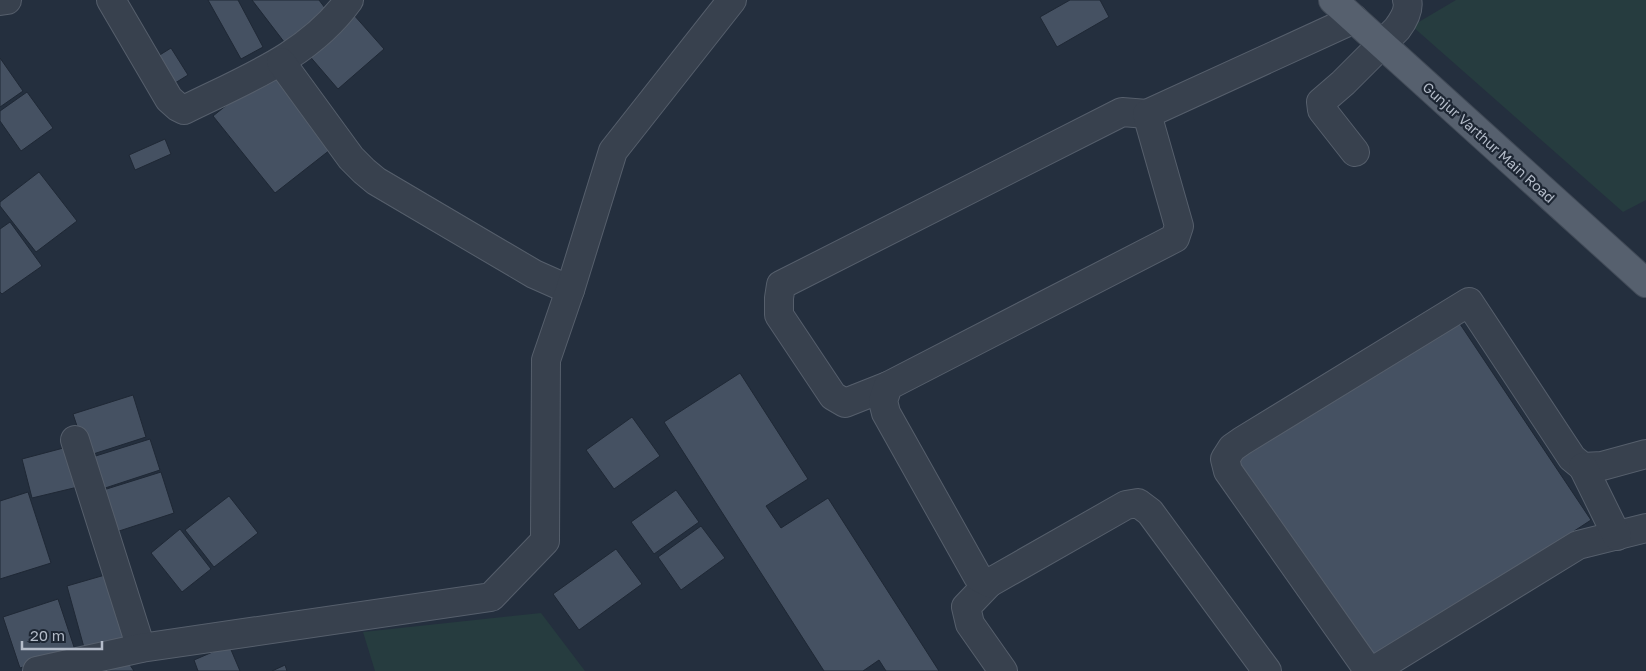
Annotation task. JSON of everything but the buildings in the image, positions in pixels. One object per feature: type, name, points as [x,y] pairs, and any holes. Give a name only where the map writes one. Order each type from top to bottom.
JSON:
[{"type":"main road","name":"Gunjur Varthur Main Road","points":[[1333,0],[1646,283]]},
{"type":"street","points":[[0,1],[7,0]]},
{"type":"street","points":[[111,0],[169,99],[184,110],[281,62],[315,38],[349,0]]},
{"type":"street","points":[[37,671],[141,648],[491,597],[545,541],[546,360],[613,151],[732,0]]},
{"type":"street","points":[[1355,152],[1322,110],[1321,102],[1343,83],[1397,29],[1404,20],[1408,6],[1407,0]]},
{"type":"street","points":[[1147,114],[1179,226],[1175,238],[888,386],[845,403],[832,396],[779,315],[778,298],[781,285],[1122,112],[1147,114],[1354,19]]},
{"type":"street","points":[[281,62],[351,158],[376,181],[534,274],[570,290]]},
{"type":"street","points":[[1617,536],[1583,467],[1572,458],[1469,302],[1242,440],[1232,448],[1226,459],[1228,471],[1343,637],[1370,671],[1578,545],[1617,536],[1646,528]]},
{"type":"street","points":[[888,386],[883,401],[886,413],[978,577],[989,583]]},
{"type":"street","points":[[74,440],[141,648]]},
{"type":"street","points":[[1583,467],[1602,466],[1646,454]]},
{"type":"street","points":[[1003,671],[970,624],[966,607],[989,583],[1126,505],[1138,503],[1150,512],[1268,671]]},
{"type":"green space","points":[[1456,0],[1646,0],[1646,200],[1623,212],[1412,26]]},
{"type":"green space","points":[[541,613],[585,671],[375,671],[363,632]]}]
